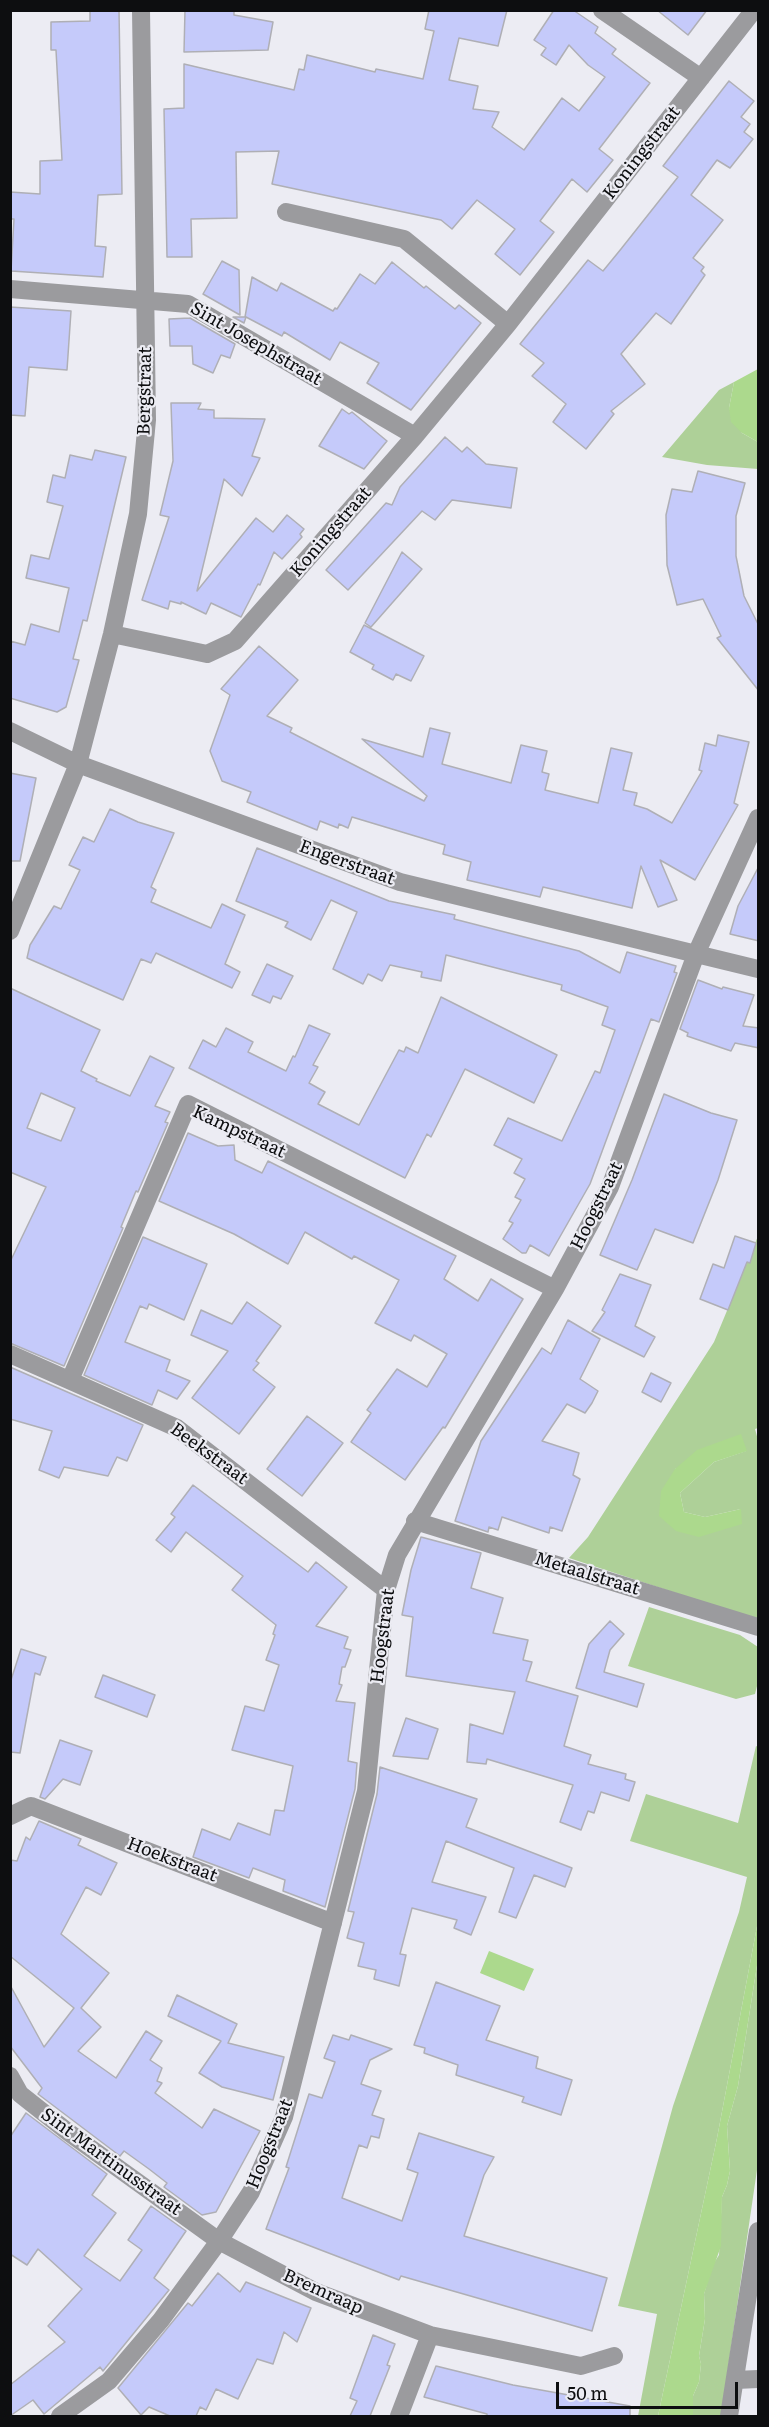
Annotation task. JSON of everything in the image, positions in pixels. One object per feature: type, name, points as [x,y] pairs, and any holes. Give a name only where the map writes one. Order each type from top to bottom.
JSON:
[{"type":"street","name":"Bergstraat","points":[[10,931],[78,764],[112,634],[138,514],[147,420],[141,10]]},
{"type":"street","points":[[602,10],[700,78]]},
{"type":"street","name":"Koningstraat","points":[[112,634],[207,654],[235,642],[416,436],[508,324],[754,10]]},
{"type":"street","points":[[286,212],[404,239],[508,324]]},
{"type":"street","name":"Sint Josephstraat","points":[[10,289],[188,304],[416,436]]},
{"type":"street","name":"Engerstraat","points":[[10,731],[78,764],[400,882],[759,969]]},
{"type":"street","name":"Hoogstraat","points":[[60,2416],[109,2381],[161,2320],[219,2241],[251,2192],[284,2117],[366,1791],[386,1590],[397,1555],[415,1521],[555,1289],[610,1187],[696,954],[759,818]]},
{"type":"street","name":"Kampstraat","points":[[70,1380],[188,1104],[555,1289]]},
{"type":"street","name":"Beekstraat","points":[[10,1354],[177,1428],[386,1590]]},
{"type":"street","name":"Metaalstraat","points":[[415,1521],[759,1627]]},
{"type":"street","name":"Hoekstraat","points":[[10,1816],[32,1806],[333,1923]]},
{"type":"street","name":"Sint Martinusstraat","points":[[10,2076],[15,2101],[68,2132],[219,2241]]},
{"type":"street","points":[[729,2416],[759,2231]]},
{"type":"street","name":"Bremraap","points":[[219,2241],[316,2292],[430,2335],[581,2366],[614,2356]]},
{"type":"street","points":[[399,2416],[430,2335]]},
{"type":"street","points":[[736,2380],[759,2379]]},
{"type":"shaded area","points":[[758,369],[758,442],[742,433],[731,422],[729,408],[734,382]]},
{"type":"shaded area","points":[[734,382],[729,408],[742,433],[758,442],[758,469],[707,465],[662,457],[719,390]]},
{"type":"shaded area","points":[[758,1236],[758,1428],[755,1429],[758,1440],[758,1620],[569,1558],[588,1537],[714,1342]],"holes":[[[746,1451],[714,1462],[680,1493],[684,1512],[705,1517],[741,1509],[676,1531],[675,1469]]]},
{"type":"shaded area","points":[[741,1434],[747,1451],[714,1462],[680,1493],[684,1512],[705,1517],[741,1509],[742,1524],[699,1537],[676,1531],[659,1516],[661,1491],[675,1469],[697,1450]]},
{"type":"shaded area","points":[[649,1607],[740,1635],[758,1647],[758,1682],[755,1694],[736,1699],[628,1666]]},
{"type":"shaded area","points":[[756,1746],[758,1747],[758,1921],[717,2138],[658,2416],[638,2416],[657,2314],[618,2306],[673,2106],[739,1912],[747,1877],[630,1841],[646,1794],[738,1823]]},
{"type":"shaded area","points":[[758,1921],[758,1959],[738,2086],[727,2126],[730,2171],[722,2197],[721,2246],[704,2294],[705,2319],[699,2356],[701,2364],[699,2382],[693,2396],[693,2416],[658,2416],[717,2138]]},
{"type":"shaded area","points":[[489,1951],[534,1969],[524,1991],[480,1973]]},
{"type":"shaded area","points":[[758,1959],[758,2163],[721,2416],[693,2416],[693,2396],[699,2382],[701,2364],[699,2356],[705,2319],[704,2294],[712,2266],[719,2255],[722,2197],[730,2171],[727,2126],[738,2086]]},
{"type":"building","points":[[90,10],[119,10],[122,194],[98,195],[95,246],[106,247],[103,277],[11,271],[14,219],[10,219],[10,192],[40,194],[40,161],[62,160],[56,50],[51,50],[51,22],[90,21]]},
{"type":"building","points":[[185,10],[234,10],[234,15],[273,22],[268,50],[184,52]]},
{"type":"building","points":[[429,10],[507,10],[498,46],[459,38],[449,80],[478,86],[473,109],[499,112],[492,127],[524,150],[562,98],[579,111],[605,77],[588,65],[569,45],[556,65],[541,55],[546,48],[534,40],[554,10],[573,10],[598,27],[595,33],[616,49],[612,54],[650,83],[599,149],[613,160],[587,192],[572,179],[540,221],[554,232],[520,275],[495,254],[515,229],[477,200],[452,229],[441,220],[272,184],[279,151],[236,152],[237,218],[191,219],[192,257],[167,257],[164,109],[184,108],[184,64],[294,90],[299,69],[304,70],[307,55],[375,72],[376,69],[423,79],[434,31],[425,29]]},
{"type":"building","points":[[657,10],[707,10],[688,35]]},
{"type":"building","points":[[729,81],[754,101],[741,117],[750,124],[744,132],[753,139],[730,168],[717,160],[691,195],[723,220],[693,258],[704,267],[701,271],[705,275],[671,324],[656,313],[621,354],[645,384],[611,411],[614,414],[586,449],[553,422],[566,404],[532,376],[544,363],[520,344],[588,260],[603,271],[621,249],[678,177],[663,166]]},
{"type":"building","points":[[222,261],[239,270],[240,315],[203,294]]},
{"type":"building","points":[[392,262],[424,288],[426,286],[455,309],[459,305],[481,323],[411,410],[367,383],[379,363],[340,342],[330,360],[284,332],[282,336],[246,317],[244,323],[233,317],[245,317],[252,277],[277,291],[281,283],[333,311],[337,309],[360,274],[375,284]]},
{"type":"building","points":[[10,307],[71,311],[67,370],[29,367],[25,416],[10,415]]},
{"type":"building","points":[[190,318],[235,344],[230,358],[221,355],[213,373],[193,364],[192,346],[170,346],[169,319]]},
{"type":"building","points":[[171,403],[201,403],[198,409],[214,410],[214,418],[265,419],[252,456],[260,458],[242,496],[224,479],[197,591],[256,518],[273,532],[287,515],[304,529],[300,534],[302,537],[282,559],[274,552],[260,585],[258,584],[241,617],[211,603],[206,614],[181,602],[181,604],[170,601],[168,609],[142,600],[169,517],[160,515],[173,461]]},
{"type":"building","points":[[342,409],[349,414],[352,412],[387,441],[364,469],[319,446]]},
{"type":"building","points":[[445,437],[462,452],[467,447],[486,464],[517,468],[511,508],[452,500],[435,520],[422,511],[348,590],[326,570],[386,503],[392,505],[400,487]]},
{"type":"building","points":[[95,450],[126,457],[87,621],[83,620],[73,659],[79,660],[66,707],[57,712],[10,698],[10,641],[25,645],[31,624],[59,632],[69,588],[26,578],[31,555],[49,559],[63,506],[47,502],[53,475],[65,478],[70,455],[92,460]]},
{"type":"building","points":[[698,471],[745,483],[736,516],[736,556],[744,596],[759,626],[759,691],[717,638],[721,636],[703,599],[677,605],[667,565],[666,515],[672,489],[692,492]]},
{"type":"building","points":[[402,552],[422,569],[371,627],[365,623]]},
{"type":"building","points":[[364,625],[424,656],[411,681],[396,674],[393,680],[372,669],[374,665],[350,652]]},
{"type":"building","points":[[259,646],[298,680],[267,716],[292,728],[290,732],[424,801],[427,796],[362,739],[423,757],[430,728],[450,733],[442,764],[511,783],[521,745],[547,751],[542,772],[549,774],[545,790],[598,803],[611,748],[632,753],[623,790],[637,793],[634,805],[647,809],[672,823],[702,771],[699,770],[705,743],[716,746],[718,735],[749,742],[734,803],[738,805],[695,880],[660,860],[677,900],[658,907],[641,866],[632,908],[543,887],[540,897],[467,880],[471,862],[443,854],[445,845],[352,817],[348,828],[339,824],[338,828],[320,821],[317,830],[247,802],[251,792],[222,781],[210,751],[230,695],[221,689]]},
{"type":"building","points":[[10,773],[36,778],[20,861],[10,861]]},
{"type":"building","points":[[110,809],[138,822],[174,833],[151,887],[156,890],[151,902],[211,928],[222,904],[245,915],[225,964],[240,972],[232,988],[156,953],[151,963],[141,959],[123,1000],[27,958],[30,945],[54,906],[61,909],[80,870],[69,865],[83,837],[94,842]]},
{"type":"building","points":[[257,848],[389,901],[455,915],[454,919],[579,951],[620,973],[627,952],[676,966],[674,972],[677,973],[659,1022],[651,1019],[590,1184],[549,1256],[530,1245],[526,1253],[522,1253],[503,1239],[513,1223],[509,1221],[521,1200],[515,1197],[525,1179],[514,1173],[522,1159],[494,1145],[508,1118],[562,1141],[595,1071],[600,1073],[615,1030],[602,1025],[608,1007],[561,990],[562,985],[446,955],[441,981],[421,977],[422,972],[390,965],[382,981],[368,974],[363,984],[333,969],[357,912],[331,900],[311,940],[285,927],[288,922],[236,901]]},
{"type":"building","points":[[759,866],[759,941],[730,934],[738,906]]},
{"type":"building","points":[[267,964],[293,976],[281,999],[273,996],[270,1003],[252,995]]},
{"type":"building","points":[[698,980],[722,989],[723,987],[754,995],[743,1026],[759,1028],[759,1048],[735,1043],[731,1051],[687,1036],[688,1033],[680,1029]]},
{"type":"building","points":[[10,988],[100,1030],[81,1071],[97,1079],[96,1081],[130,1096],[150,1056],[174,1068],[155,1106],[170,1112],[165,1122],[168,1123],[138,1192],[136,1191],[121,1227],[123,1228],[64,1366],[10,1343],[10,1262],[46,1187],[10,1172]],"holes":[[[41,1093],[75,1108],[61,1141],[27,1128]]]},
{"type":"building","points":[[441,997],[557,1055],[534,1103],[465,1069],[431,1137],[427,1134],[405,1178],[189,1068],[203,1040],[216,1047],[226,1028],[253,1042],[248,1052],[286,1071],[309,1025],[330,1034],[313,1065],[318,1067],[309,1083],[325,1092],[318,1104],[359,1125],[399,1050],[404,1052],[406,1047],[418,1053]]},
{"type":"building","points":[[664,1094],[711,1113],[737,1120],[718,1180],[693,1243],[655,1229],[637,1270],[600,1255],[632,1180]]},
{"type":"building","points":[[188,1133],[218,1146],[234,1145],[235,1160],[262,1173],[268,1161],[456,1256],[444,1279],[478,1301],[491,1279],[523,1299],[445,1428],[443,1427],[405,1480],[351,1442],[371,1413],[367,1410],[397,1369],[427,1387],[447,1354],[414,1335],[411,1341],[375,1323],[399,1280],[354,1256],[352,1259],[305,1232],[288,1264],[234,1234],[159,1201]]},
{"type":"building","points":[[735,1236],[756,1243],[750,1263],[747,1262],[728,1310],[700,1299],[713,1264],[724,1268]]},
{"type":"building","points":[[143,1237],[207,1264],[184,1320],[149,1304],[147,1309],[140,1306],[125,1342],[170,1360],[166,1371],[190,1381],[177,1399],[158,1390],[152,1405],[84,1375]]},
{"type":"building","points":[[620,1274],[651,1285],[635,1326],[655,1337],[644,1357],[592,1331],[605,1312],[602,1310]]},
{"type":"building","points":[[247,1302],[281,1326],[256,1361],[259,1363],[253,1370],[275,1387],[239,1434],[192,1398],[228,1351],[191,1335],[201,1310],[232,1324]]},
{"type":"building","points":[[568,1320],[600,1339],[580,1379],[598,1391],[592,1403],[585,1413],[567,1404],[542,1441],[579,1453],[573,1475],[580,1479],[562,1531],[550,1527],[549,1533],[502,1517],[498,1530],[489,1527],[488,1532],[455,1521],[481,1441],[542,1348],[551,1354]]},
{"type":"building","points":[[10,1367],[143,1425],[127,1461],[117,1457],[108,1476],[64,1467],[59,1478],[39,1470],[52,1431],[10,1419]]},
{"type":"building","points":[[651,1373],[671,1383],[661,1402],[642,1392]]},
{"type":"building","points":[[307,1416],[343,1443],[302,1496],[267,1469]]},
{"type":"building","points":[[193,1485],[308,1572],[316,1562],[347,1587],[316,1626],[348,1637],[344,1648],[351,1650],[345,1667],[342,1667],[339,1684],[342,1685],[336,1701],[355,1703],[348,1761],[357,1763],[355,1789],[325,1907],[283,1891],[285,1880],[253,1868],[249,1878],[193,1857],[202,1829],[230,1840],[238,1823],[270,1835],[275,1810],[284,1811],[293,1766],[232,1750],[245,1706],[264,1711],[279,1665],[266,1660],[276,1625],[232,1590],[243,1576],[186,1532],[171,1552],[156,1540],[175,1517],[171,1514]]},
{"type":"building","points":[[421,1537],[481,1553],[471,1588],[503,1598],[493,1633],[528,1640],[523,1660],[532,1662],[526,1681],[578,1696],[564,1746],[591,1755],[588,1764],[626,1774],[625,1779],[635,1782],[629,1801],[601,1792],[594,1813],[588,1811],[581,1830],[560,1822],[573,1785],[487,1759],[486,1764],[467,1762],[470,1724],[503,1734],[515,1692],[406,1676],[413,1617],[402,1615],[411,1570]]},
{"type":"building","points":[[610,1621],[624,1634],[610,1650],[604,1672],[644,1684],[637,1707],[576,1688],[589,1644]]},
{"type":"building","points":[[21,1649],[46,1657],[40,1675],[35,1673],[20,1753],[10,1752],[10,1683]]},
{"type":"building","points":[[103,1675],[155,1695],[147,1717],[95,1697]]},
{"type":"building","points":[[406,1718],[438,1729],[428,1759],[393,1756]]},
{"type":"building","points":[[60,1740],[92,1751],[80,1785],[63,1779],[45,1799],[40,1797]]},
{"type":"building","points":[[380,1767],[477,1799],[466,1827],[572,1868],[565,1887],[534,1875],[516,1918],[499,1912],[514,1868],[446,1841],[432,1882],[486,1897],[471,1935],[454,1928],[457,1920],[412,1908],[400,1954],[406,1955],[399,1986],[374,1979],[376,1970],[358,1966],[364,1943],[347,1938],[354,1912],[348,1911],[377,1794]]},
{"type":"building","points":[[39,1821],[81,1839],[78,1845],[117,1863],[101,1895],[86,1887],[61,1934],[109,1973],[81,2008],[101,2027],[78,2051],[116,2078],[146,2031],[162,2041],[150,2060],[162,2068],[157,2081],[162,2083],[155,2093],[202,2128],[214,2109],[260,2131],[216,2212],[202,2215],[164,2187],[167,2183],[149,2169],[124,2151],[120,2156],[38,2094],[42,2088],[10,2046],[10,1985],[44,2047],[74,2008],[10,1956],[10,1860],[17,1861],[26,1837],[30,1840]]},
{"type":"building","points":[[436,1982],[500,2006],[486,2040],[538,2057],[536,2068],[572,2080],[561,2115],[522,2102],[524,2097],[456,2075],[458,2065],[424,2053],[425,2048],[414,2045]]},
{"type":"building","points":[[177,1995],[237,2024],[228,2043],[284,2057],[273,2100],[222,2087],[199,2073],[221,2041],[168,2016]]},
{"type":"building","points":[[333,2035],[349,2040],[351,2035],[392,2049],[370,2060],[361,2084],[381,2091],[372,2115],[384,2119],[379,2138],[371,2136],[367,2148],[359,2145],[342,2198],[402,2221],[418,2173],[407,2169],[419,2133],[494,2157],[484,2175],[464,2236],[607,2278],[592,2331],[401,2276],[399,2280],[266,2229],[289,2168],[286,2167],[309,2094],[322,2098],[335,2062],[324,2058]]},
{"type":"building","points":[[26,2113],[107,2174],[92,2195],[116,2213],[84,2256],[120,2281],[142,2250],[128,2240],[151,2206],[186,2231],[154,2278],[169,2290],[103,2371],[100,2367],[44,2414],[33,2400],[10,2416],[10,2385],[65,2342],[48,2326],[82,2289],[38,2249],[27,2265],[10,2254],[10,2137]]},
{"type":"building","points":[[218,2273],[240,2292],[246,2282],[311,2308],[297,2342],[284,2332],[273,2364],[257,2359],[238,2399],[216,2389],[206,2410],[200,2407],[196,2416],[170,2416],[149,2407],[141,2415],[118,2388],[188,2303],[192,2306]]},
{"type":"building","points":[[373,2335],[395,2344],[387,2365],[390,2366],[370,2416],[350,2416],[357,2401],[350,2398]]},
{"type":"building","points":[[436,2366],[513,2385],[630,2406],[630,2416],[487,2416],[487,2414],[424,2397]]}]
